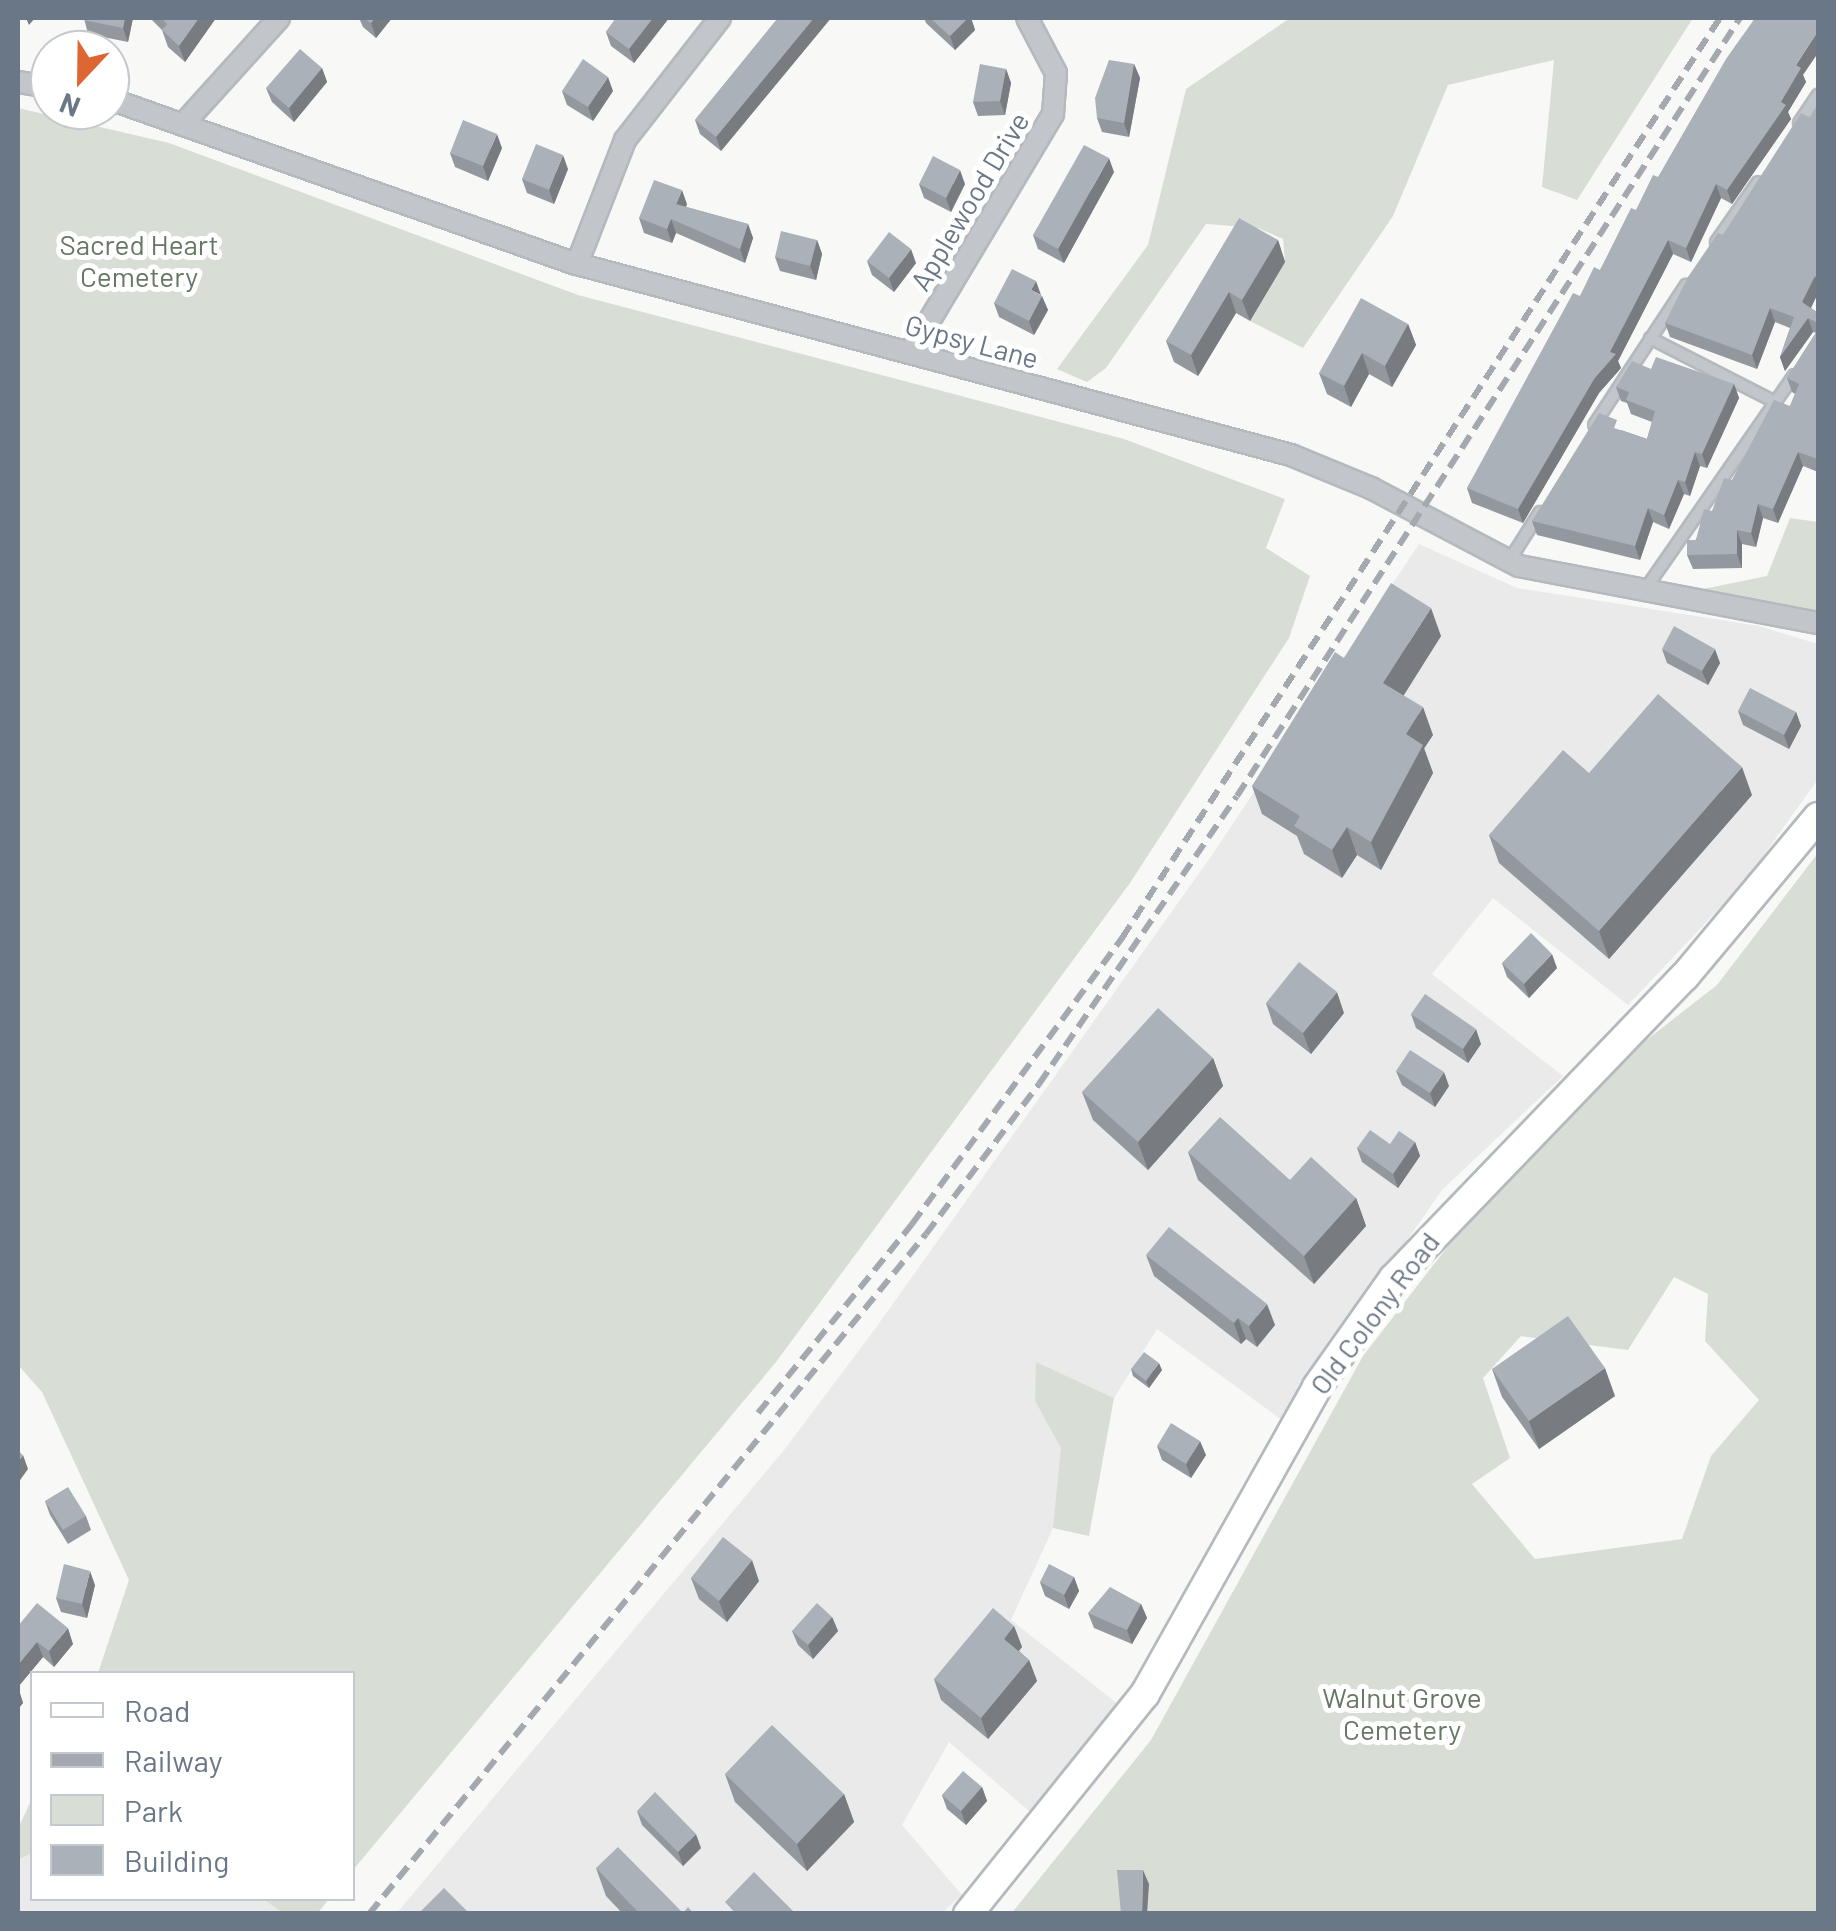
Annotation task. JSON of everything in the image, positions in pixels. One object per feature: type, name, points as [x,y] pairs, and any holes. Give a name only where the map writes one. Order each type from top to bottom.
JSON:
[{"type":"main road","name":"Old Colony Road","points":[[968,1914],[1144,1694],[1317,1386],[1394,1278],[1685,976],[1818,817]]},
{"type":"street","points":[[186,121],[279,18]]},
{"type":"street","points":[[577,264],[626,140],[720,18]]},
{"type":"street","name":"Applewood Drive","points":[[910,353],[1053,114],[1056,73],[1028,18]]},
{"type":"street","name":"Gypsy Lane","points":[[130,105],[186,121],[577,264],[1291,455],[1371,488],[1508,562],[1566,580],[1818,623]]},
{"type":"lane","points":[[1796,128],[1818,95]]},
{"type":"lane","points":[[1704,258],[1762,177]]},
{"type":"lane","points":[[1589,434],[1693,275]]},
{"type":"lane","points":[[1650,338],[1775,402]]},
{"type":"lane","points":[[1643,592],[1808,355]]},
{"type":"lane","points":[[1508,562],[1549,498]]},
{"type":"shaded area","points":[[1419,544],[1517,588],[1759,626],[1818,644],[1818,779],[1747,879],[1628,1005],[1493,898],[1432,974],[1563,1076],[1442,1190],[1282,1420],[1157,1329],[1114,1398],[1037,1363],[1035,1401],[1062,1448],[1053,1528],[1011,1620],[1118,1704],[1036,1817],[949,1742],[902,1825],[962,1895],[942,1913],[396,1914],[784,1450],[875,1329],[1212,855]]},
{"type":"shaded area","points":[[30,1854],[30,1901],[266,1901],[283,1913],[18,1913],[18,1860]]},
{"type":"green space","points":[[1290,18],[1693,18],[1577,200],[1542,187],[1554,60],[1448,85],[1393,216],[1303,348],[1250,321],[1285,262],[1283,239],[1258,228],[1206,224],[1106,368],[1087,382],[1057,369],[1148,245],[1186,89]]},
{"type":"green space","name":"Sacred Heart Cemetery","points":[[18,108],[30,111],[30,130],[113,130],[169,143],[578,295],[1124,439],[1285,499],[1266,548],[1310,576],[1289,638],[1130,883],[776,1362],[355,1868],[355,1671],[99,1671],[129,1580],[42,1392],[18,1365]]},
{"type":"green space","points":[[1790,518],[1818,522],[1818,614],[1698,590],[1767,576]]},
{"type":"green space","name":"Walnut Grove Cemetery","points":[[1818,853],[1818,1913],[1011,1914],[1151,1740],[1363,1356],[1462,1228],[1644,1042],[1717,985]],"holes":[[[1674,1277],[1708,1294],[1705,1341],[1759,1400],[1711,1456],[1682,1539],[1535,1559],[1472,1484],[1510,1458],[1483,1378],[1521,1336],[1628,1350]]]},
{"type":"green space","points":[[1036,1362],[1114,1398],[1089,1536],[1053,1528],[1061,1448],[1035,1401]]},
{"type":"green space","points":[[30,1803],[30,1854],[18,1860],[18,1828]]},
{"type":"green space","points":[[266,1901],[327,1901],[317,1914],[283,1913]]},
{"type":"building","points":[[84,18],[125,18],[123,28]]},
{"type":"building","points":[[161,18],[199,18],[179,46],[162,30],[167,24]]},
{"type":"building","points":[[616,18],[653,18],[629,49],[606,32]]},
{"type":"building","points":[[778,18],[814,18],[716,137],[695,120]]},
{"type":"building","points":[[930,18],[968,18],[950,36]]},
{"type":"building","points":[[1755,18],[1818,18],[1818,31],[1796,65],[1801,68],[1781,102],[1786,105],[1727,190],[1716,184],[1686,248],[1668,240],[1610,352],[1616,354],[1594,379],[1518,509],[1467,488],[1573,293],[1580,296],[1594,267],[1600,270],[1631,208],[1636,210],[1653,175],[1658,177],[1726,59]]},
{"type":"building","points":[[300,49],[322,68],[289,108],[266,88]]},
{"type":"building","points":[[583,59],[608,77],[588,107],[562,91]]},
{"type":"building","points":[[1109,60],[1134,64],[1124,123],[1097,118],[1095,98]]},
{"type":"building","points":[[980,64],[1006,69],[1000,101],[973,102]]},
{"type":"building","points":[[1818,104],[1818,277],[1815,276],[1802,302],[1818,313],[1818,323],[1808,318],[1780,357],[1794,317],[1770,308],[1752,355],[1665,323],[1688,277],[1718,233],[1723,235],[1801,113],[1811,118]]},
{"type":"building","points":[[463,120],[497,134],[483,166],[450,153]]},
{"type":"building","points":[[536,144],[563,155],[549,190],[522,179]]},
{"type":"building","points":[[1084,145],[1109,158],[1058,249],[1033,235]]},
{"type":"building","points":[[933,156],[960,170],[946,198],[919,184]]},
{"type":"building","points":[[654,180],[682,190],[676,204],[748,224],[740,249],[671,219],[667,229],[639,218]]},
{"type":"building","points":[[1239,218],[1278,240],[1242,300],[1229,292],[1191,355],[1166,341]]},
{"type":"building","points":[[781,231],[817,240],[810,266],[775,257]]},
{"type":"building","points":[[889,232],[911,249],[889,278],[867,261]]},
{"type":"building","points":[[1012,269],[1036,281],[1031,290],[1042,296],[1029,321],[994,303]]},
{"type":"building","points":[[1361,298],[1408,324],[1385,366],[1362,353],[1344,386],[1319,373]]},
{"type":"building","points":[[1818,329],[1818,459],[1798,452],[1773,509],[1758,504],[1751,533],[1737,530],[1737,554],[1687,555],[1687,540],[1696,540],[1704,509],[1712,511],[1724,478],[1732,480],[1774,400],[1790,406],[1799,384],[1787,378]]},
{"type":"building","points":[[1656,357],[1734,384],[1702,454],[1695,452],[1685,482],[1678,480],[1664,515],[1648,508],[1635,546],[1532,521],[1599,413],[1617,420],[1614,428],[1647,439],[1655,411],[1626,400],[1629,392],[1616,387],[1632,361],[1651,369]]},
{"type":"building","points":[[1391,583],[1431,608],[1383,683],[1423,707],[1406,734],[1423,745],[1371,842],[1347,827],[1332,850],[1294,826],[1300,816],[1252,786],[1335,652],[1344,658]]},
{"type":"building","points":[[1674,626],[1715,649],[1702,671],[1662,649]]},
{"type":"building","points":[[1750,688],[1796,712],[1784,735],[1738,711]]},
{"type":"building","points":[[1658,694],[1742,767],[1599,931],[1489,835],[1563,750],[1589,773]]},
{"type":"building","points":[[1531,933],[1552,954],[1524,984],[1502,963]]},
{"type":"building","points":[[1299,962],[1337,992],[1303,1033],[1266,1003]]},
{"type":"building","points":[[1425,994],[1476,1029],[1463,1049],[1411,1014]]},
{"type":"building","points":[[1158,1008],[1213,1058],[1138,1142],[1082,1092]]},
{"type":"building","points":[[1410,1050],[1444,1072],[1430,1093],[1396,1071]]},
{"type":"building","points":[[1220,1117],[1290,1180],[1311,1157],[1356,1198],[1304,1256],[1188,1152]]},
{"type":"building","points":[[1370,1130],[1390,1144],[1399,1131],[1415,1142],[1393,1174],[1357,1148]]},
{"type":"building","points":[[1169,1227],[1267,1304],[1249,1326],[1238,1318],[1234,1323],[1146,1255]]},
{"type":"building","points":[[1568,1316],[1605,1368],[1529,1421],[1492,1369]]},
{"type":"building","points":[[1144,1352],[1159,1363],[1146,1381],[1131,1369]]},
{"type":"building","points":[[1171,1423],[1200,1441],[1186,1464],[1157,1446]]},
{"type":"building","points":[[68,1487],[86,1516],[63,1530],[45,1501]]},
{"type":"building","points":[[723,1537],[752,1560],[719,1601],[691,1578]]},
{"type":"building","points":[[64,1564],[90,1571],[82,1604],[56,1598]]},
{"type":"building","points":[[1049,1564],[1074,1577],[1064,1595],[1040,1582]]},
{"type":"building","points":[[1110,1587],[1141,1604],[1127,1630],[1088,1613]]},
{"type":"building","points":[[37,1603],[68,1628],[49,1651],[37,1642],[18,1665],[18,1626]]},
{"type":"building","points":[[817,1603],[832,1617],[808,1645],[792,1631]]},
{"type":"building","points":[[993,1608],[1014,1626],[1004,1639],[1029,1660],[981,1718],[934,1679]]},
{"type":"building","points":[[772,1725],[844,1794],[797,1844],[725,1774]]},
{"type":"building","points":[[963,1771],[982,1787],[961,1811],[942,1795]]},
{"type":"building","points":[[655,1792],[696,1834],[678,1852],[637,1811]]},
{"type":"building","points":[[618,1847],[683,1913],[688,1907],[694,1914],[640,1914],[596,1868]]},
{"type":"building","points":[[1117,1870],[1143,1870],[1142,1914],[1121,1914]]},
{"type":"building","points":[[754,1872],[796,1914],[736,1914],[725,1902]]},
{"type":"building","points":[[444,1888],[470,1914],[418,1914]]},
{"type":"railway","points":[[758,1413],[912,1224],[1122,938],[1720,18]]},
{"type":"railway","points":[[369,1914],[926,1234],[1039,1084],[1237,796],[1740,18]]}]
